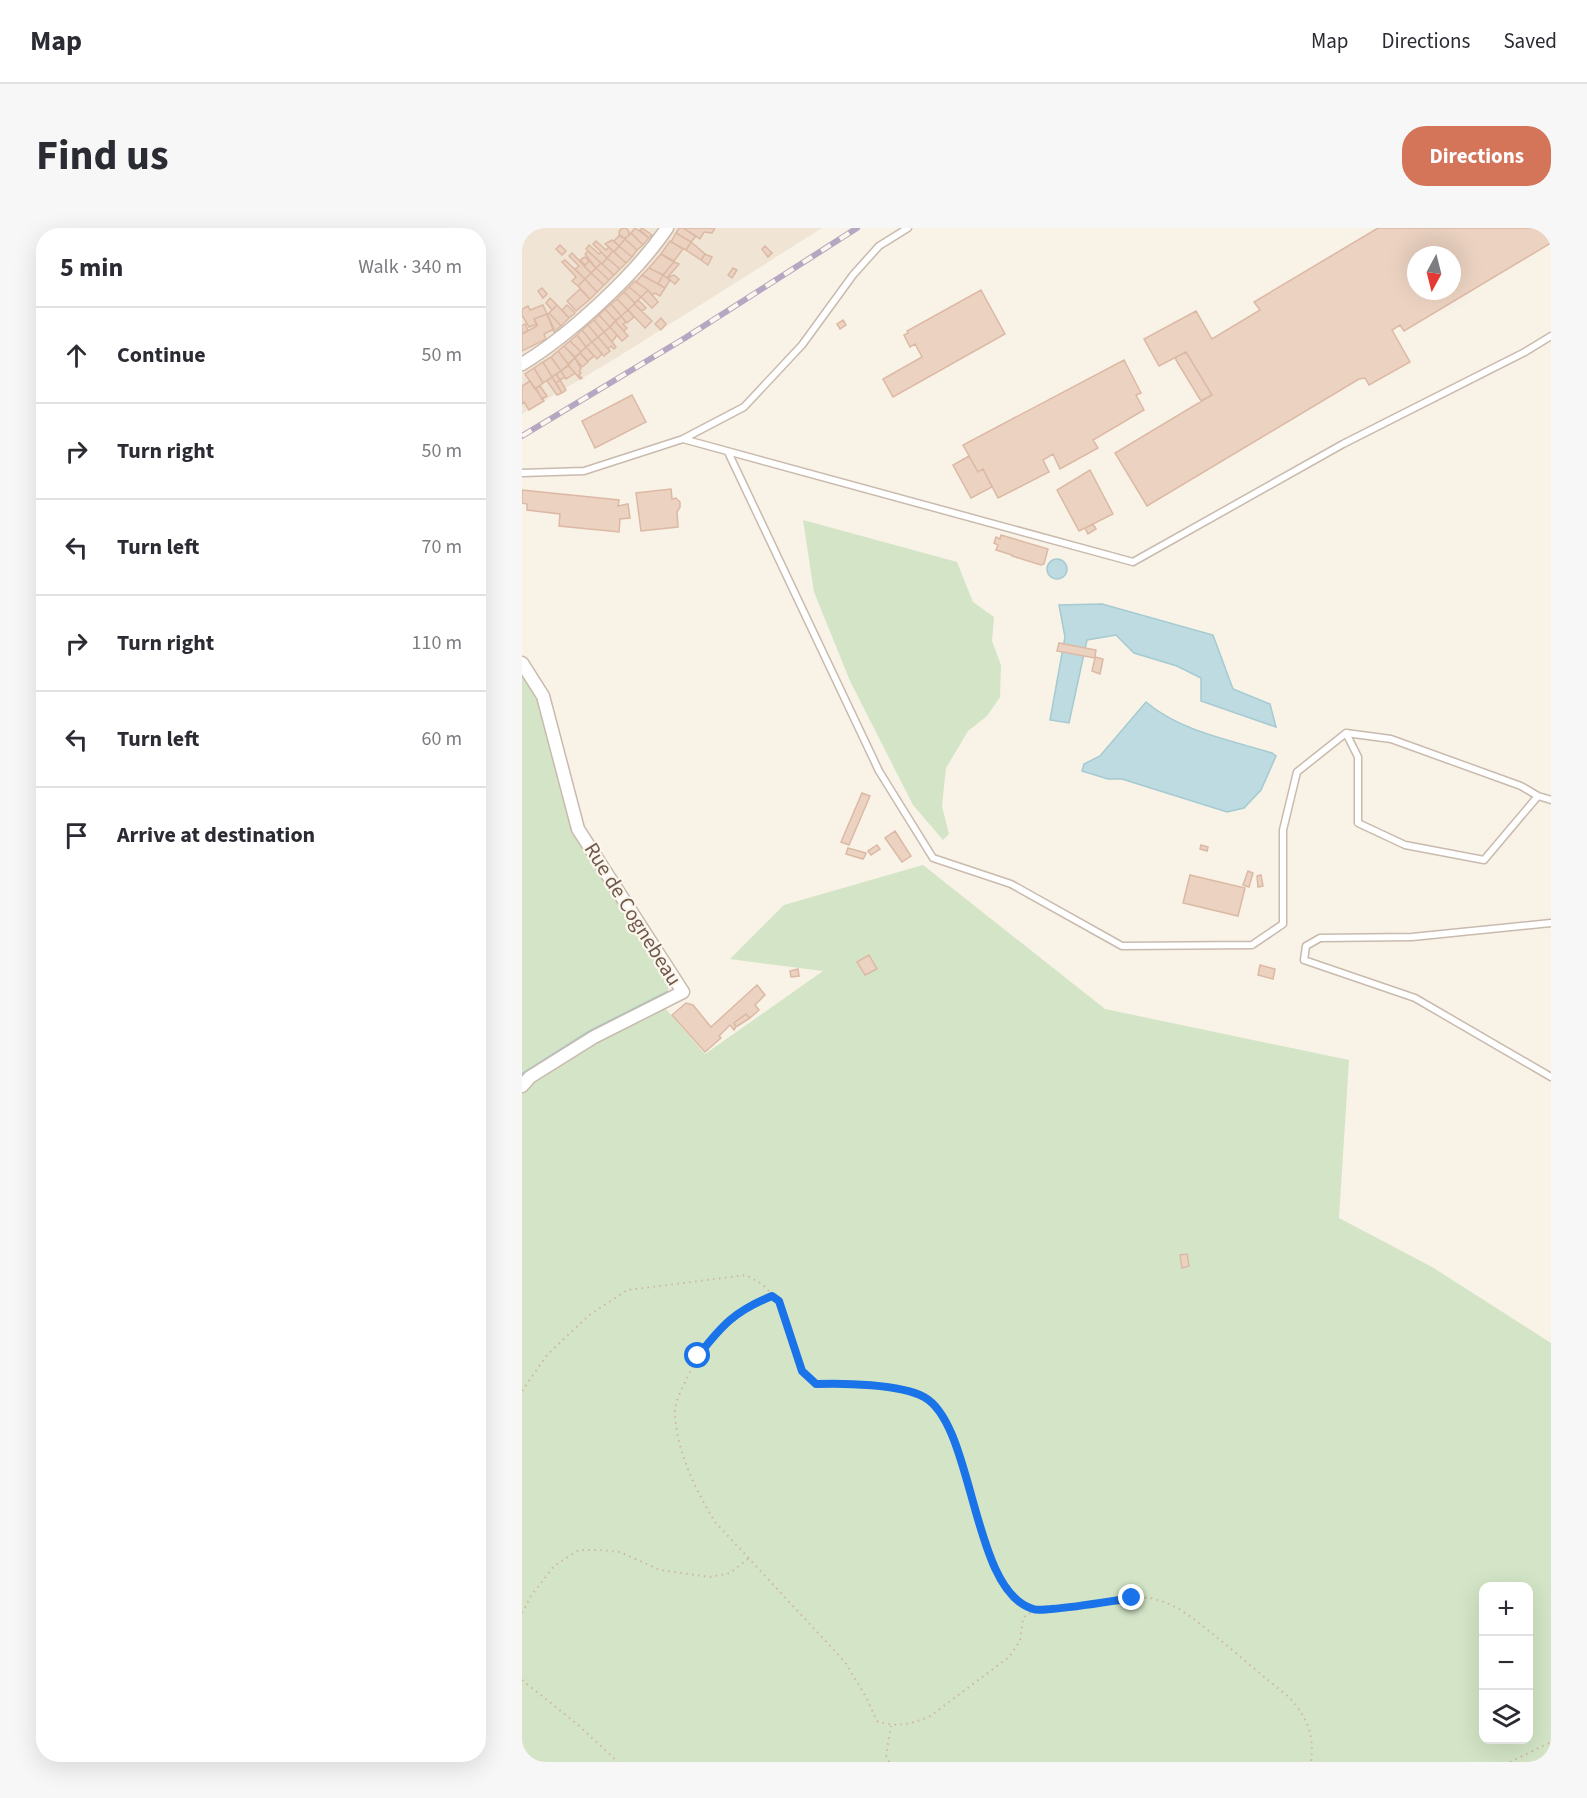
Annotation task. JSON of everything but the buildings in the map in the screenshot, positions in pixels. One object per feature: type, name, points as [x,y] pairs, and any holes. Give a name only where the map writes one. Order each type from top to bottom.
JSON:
[{"type":"street","points":[[522,364],[563,334],[590,310],[646,256],[667,228]]},
{"type":"street","name":"Rue de Cognebeau","points":[[522,663],[543,696],[578,829],[683,992],[594,1037],[530,1077],[522,1086]]},
{"type":"lane","points":[[522,473],[584,471],[684,439],[744,407],[802,345],[854,275],[879,246],[908,228]]},
{"type":"lane","points":[[684,439],[1133,562],[1343,444],[1525,352],[1551,336]]},
{"type":"lane","points":[[728,452],[879,771],[933,858],[1011,884],[1122,946],[1252,945],[1283,924],[1283,830],[1297,772],[1346,733],[1391,739],[1521,786],[1551,800]]},
{"type":"lane","points":[[1346,733],[1358,757],[1358,823],[1405,844],[1484,860],[1538,795]]},
{"type":"lane","points":[[1551,923],[1412,937],[1320,938],[1306,946],[1304,960],[1415,998],[1551,1077]]},
{"type":"path","points":[[522,1391],[547,1355],[588,1316],[627,1290],[746,1275],[762,1284],[779,1301],[802,1371],[816,1384],[860,1385],[901,1390],[924,1396],[937,1407],[948,1425],[977,1516],[1000,1577],[1017,1600],[1034,1610]]},
{"type":"path","points":[[779,1301],[772,1296],[738,1312],[721,1327],[698,1356],[681,1391],[675,1412],[680,1443],[703,1501],[715,1522],[845,1662],[877,1721],[891,1726],[913,1723],[929,1717],[1009,1657],[1020,1641],[1023,1618],[1034,1610],[1132,1598],[1157,1599],[1182,1610],[1289,1697],[1300,1711],[1311,1734],[1311,1762]]},
{"type":"path","points":[[522,1613],[531,1596],[554,1566],[579,1550],[620,1552],[660,1570],[710,1577],[730,1573],[749,1558]]},
{"type":"path","points":[[522,1680],[618,1762]]},
{"type":"path","points":[[889,1762],[886,1755],[891,1726]]},
{"type":"path","points":[[1510,1762],[1551,1742]]},
{"type":"shaded area","points":[[522,228],[822,228],[613,360],[522,414]]},
{"type":"green space","points":[[803,520],[957,562],[973,602],[994,617],[992,641],[1001,665],[1000,697],[987,716],[968,731],[946,768],[942,806],[949,834],[943,840],[913,805],[850,681],[814,592]]},
{"type":"green space","points":[[522,675],[538,699],[575,831],[670,982],[665,1008],[705,1054],[823,971],[730,959],[784,905],[923,865],[1105,1009],[1349,1060],[1339,1218],[1432,1267],[1551,1343],[1551,1762],[522,1762]]},
{"type":"water","points":[[1053,559],[1061,559],[1067,565],[1067,573],[1061,579],[1053,579],[1047,573],[1047,565]]},
{"type":"water","points":[[1102,604],[1213,635],[1233,689],[1270,704],[1276,727],[1201,701],[1201,678],[1177,666],[1134,653],[1116,635],[1087,640],[1069,723],[1050,720],[1065,637],[1059,605]]},
{"type":"water","points":[[1146,702],[1159,712],[1190,727],[1276,756],[1261,790],[1244,808],[1227,812],[1122,779],[1108,779],[1082,771],[1084,764],[1100,756]]},
{"type":"waterway","points":[[522,1075],[590,1032],[667,993]]},
{"type":"railway","points":[[522,436],[685,338],[857,228]]},
{"type":"route","points":[[698,1356],[721,1327],[738,1312],[772,1296],[779,1301],[802,1371],[816,1384],[860,1385],[901,1390],[924,1396],[937,1407],[948,1425],[960,1458],[970,1497],[1000,1577],[1017,1600],[1034,1610],[1132,1598]]}]
